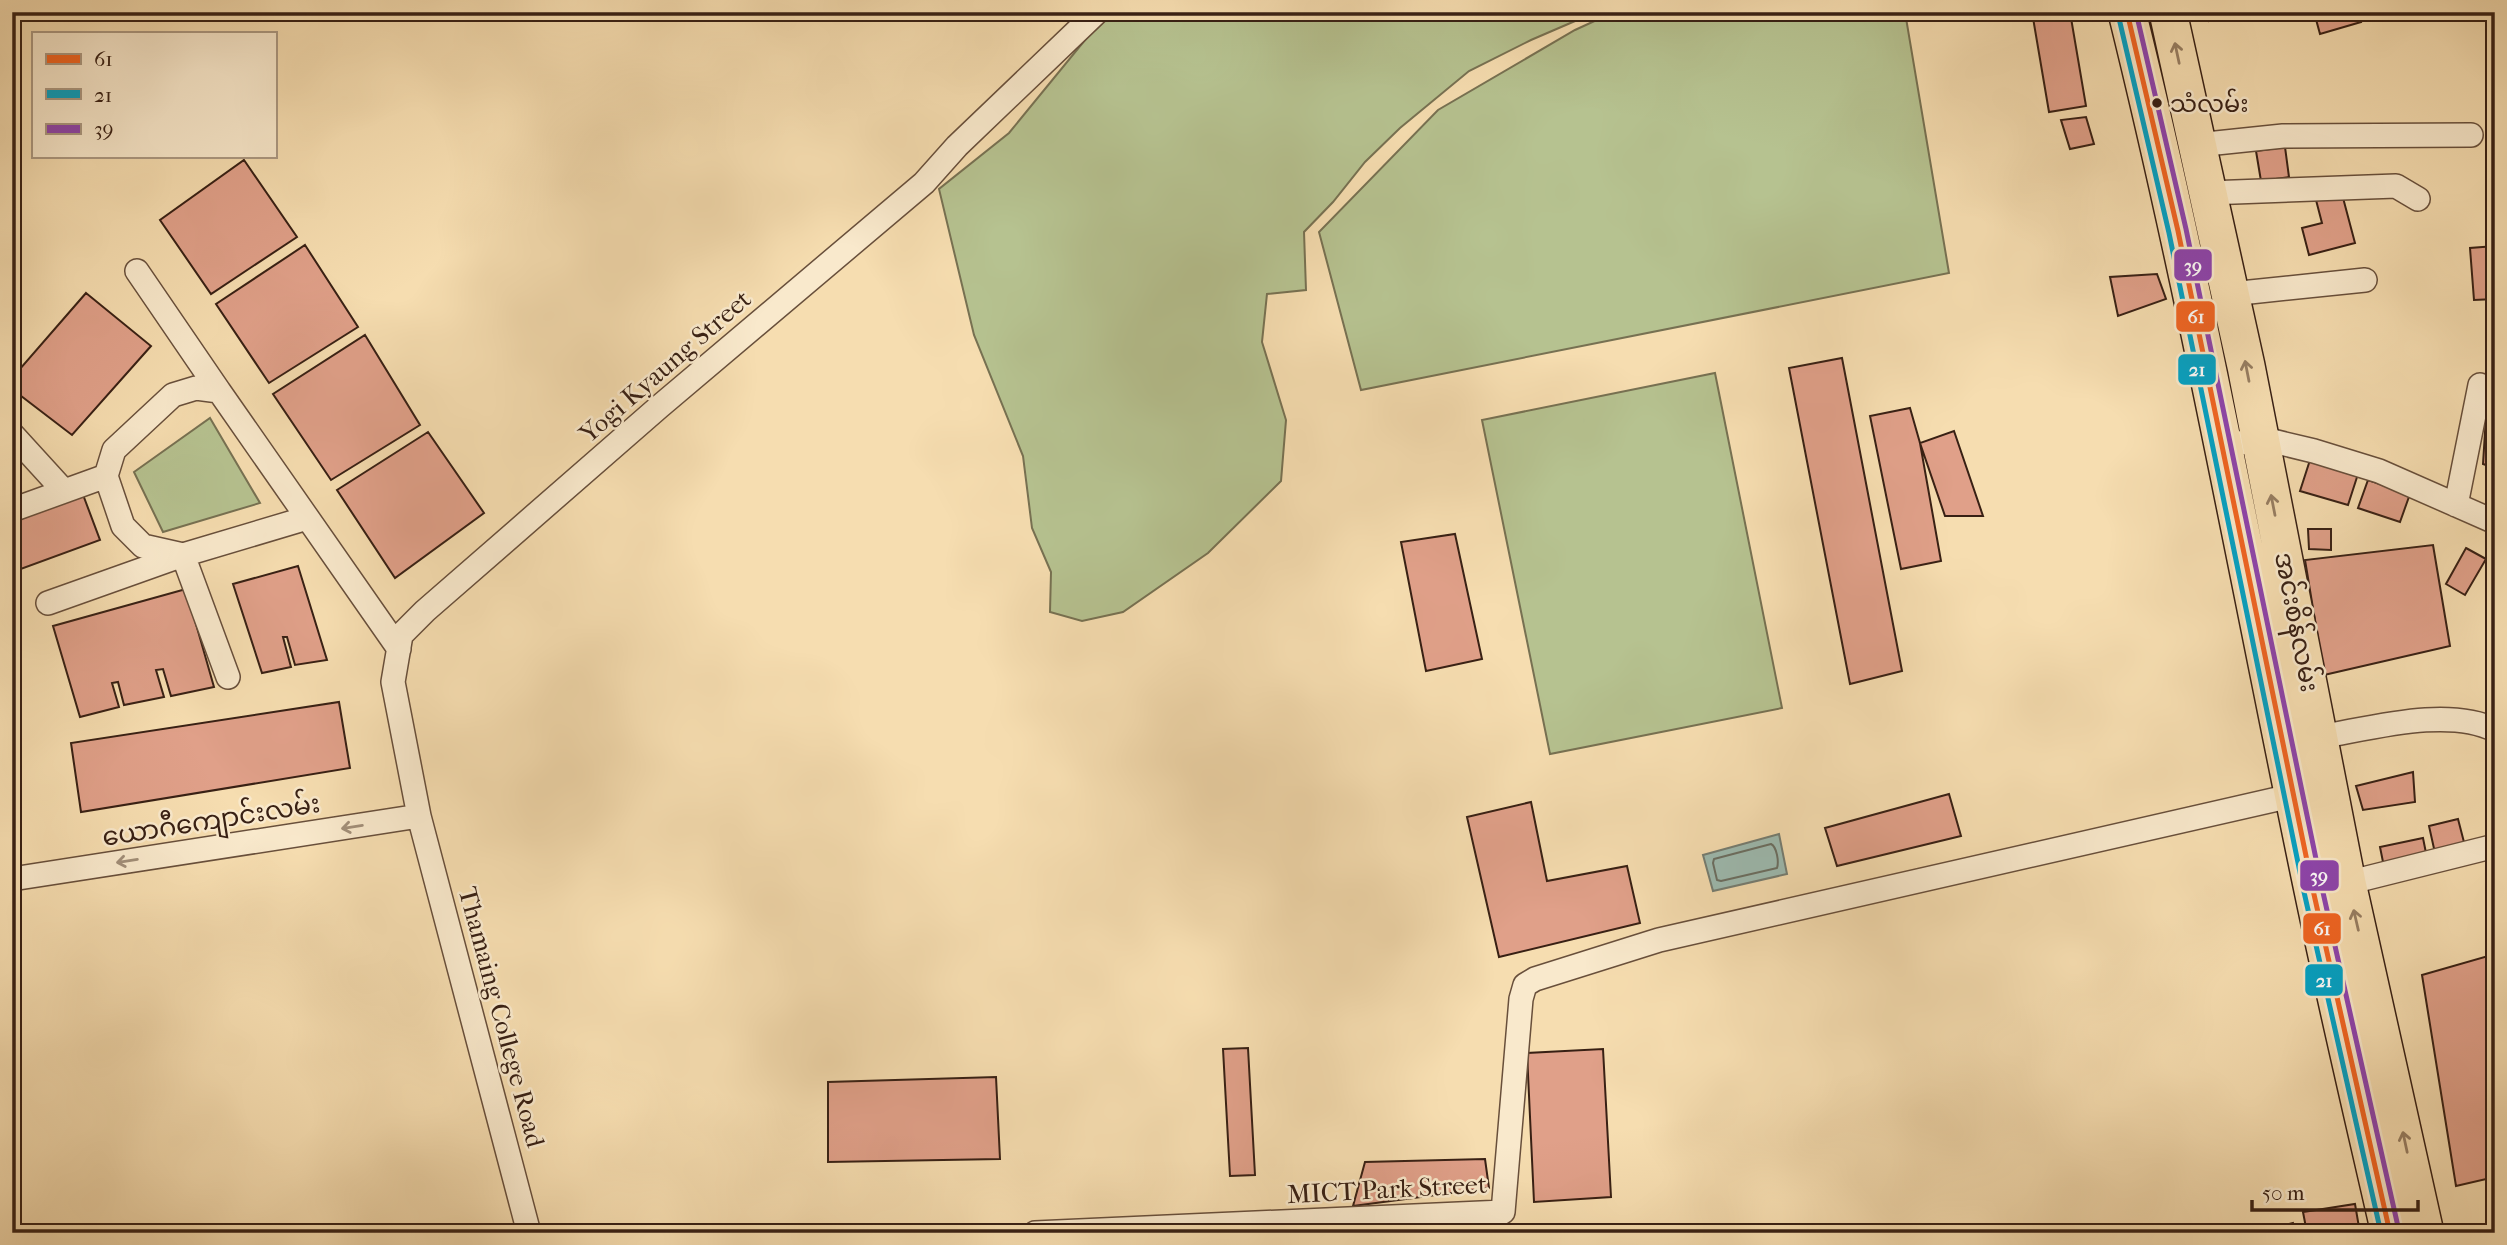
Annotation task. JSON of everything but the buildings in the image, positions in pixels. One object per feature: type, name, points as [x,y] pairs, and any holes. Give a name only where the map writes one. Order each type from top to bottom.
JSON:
[{"type":"main road","points":[[2127,12],[2225,447],[2270,675],[2311,792],[2313,891],[2390,1233]]},
{"type":"main road","name":"အင်းစိန်လမ်း","points":[[2168,12],[2221,246],[2306,666],[2319,737],[2311,792],[2347,883],[2425,1233]]},
{"type":"main road","points":[[2164,167],[2202,165]]},
{"type":"main road","points":[[2183,256],[2221,246]]},
{"type":"main road","points":[[2270,675],[2306,666]]},
{"type":"street","name":"Yogi Kyaung Street","points":[[419,816],[393,682],[401,635],[659,407],[924,183],[957,146],[1097,12]]},
{"type":"street","points":[[2202,165],[2283,136],[2471,135]]},
{"type":"street","points":[[2202,165],[2396,186],[2418,199]]},
{"type":"street","points":[[137,271],[399,649]]},
{"type":"street","points":[[2231,294],[2365,280]]},
{"type":"street","points":[[2456,505],[2480,385]]},
{"type":"street","points":[[183,555],[143,546],[123,526],[106,476],[114,450],[173,394],[195,388],[219,391]]},
{"type":"street","points":[[12,433],[64,491]]},
{"type":"street","points":[[2225,447],[2260,438],[2314,451],[2379,471],[2495,522]]},
{"type":"street","points":[[12,510],[106,476]]},
{"type":"street","points":[[48,603],[183,555],[307,517]]},
{"type":"street","points":[[183,555],[228,677]]},
{"type":"street","points":[[2319,737],[2404,723],[2443,720],[2474,723],[2495,730]]},
{"type":"street","name":"MICT Park Street","points":[[1035,1233],[1504,1222],[1521,999],[1525,985],[1535,979],[1659,940],[2311,792]]},
{"type":"street","name":"ယောဂီကျောင်းလမ်း","points":[[12,879],[419,816]]},
{"type":"street","name":"Thamaing College Road","points":[[419,816],[529,1233]]},
{"type":"street","points":[[2347,883],[2495,846]]},
{"type":"green space","points":[[1111,12],[1596,12],[1469,71],[1400,128],[1365,162],[1333,202],[1304,232],[1306,290],[1267,294],[1262,342],[1286,420],[1281,481],[1208,553],[1123,612],[1082,621],[1050,612],[1051,572],[1032,528],[1023,456],[974,335],[939,189],[1009,133],[1103,18]]},
{"type":"green space","points":[[1614,12],[1905,12],[1949,273],[1361,390],[1319,232],[1438,110],[1575,30]]},
{"type":"green space","points":[[1715,373],[1782,708],[1550,754],[1482,420]]},
{"type":"green space","points":[[210,418],[260,503],[163,532],[134,472]]},
{"type":"water","points":[[1779,834],[1787,874],[1713,891],[1703,855]]},
{"type":"transit line","name":"61","points":[[2127,12],[2178,231],[2313,890],[2390,1233]]},
{"type":"transit line","name":"39","points":[[2136,12],[2186,229],[2322,888],[2399,1231]]},
{"type":"transit line","name":"21","points":[[2118,14],[2169,233],[2304,892],[2381,1233]]},
{"type":"place","name":"သံလမ်း","points":[[2157,103]]}]
